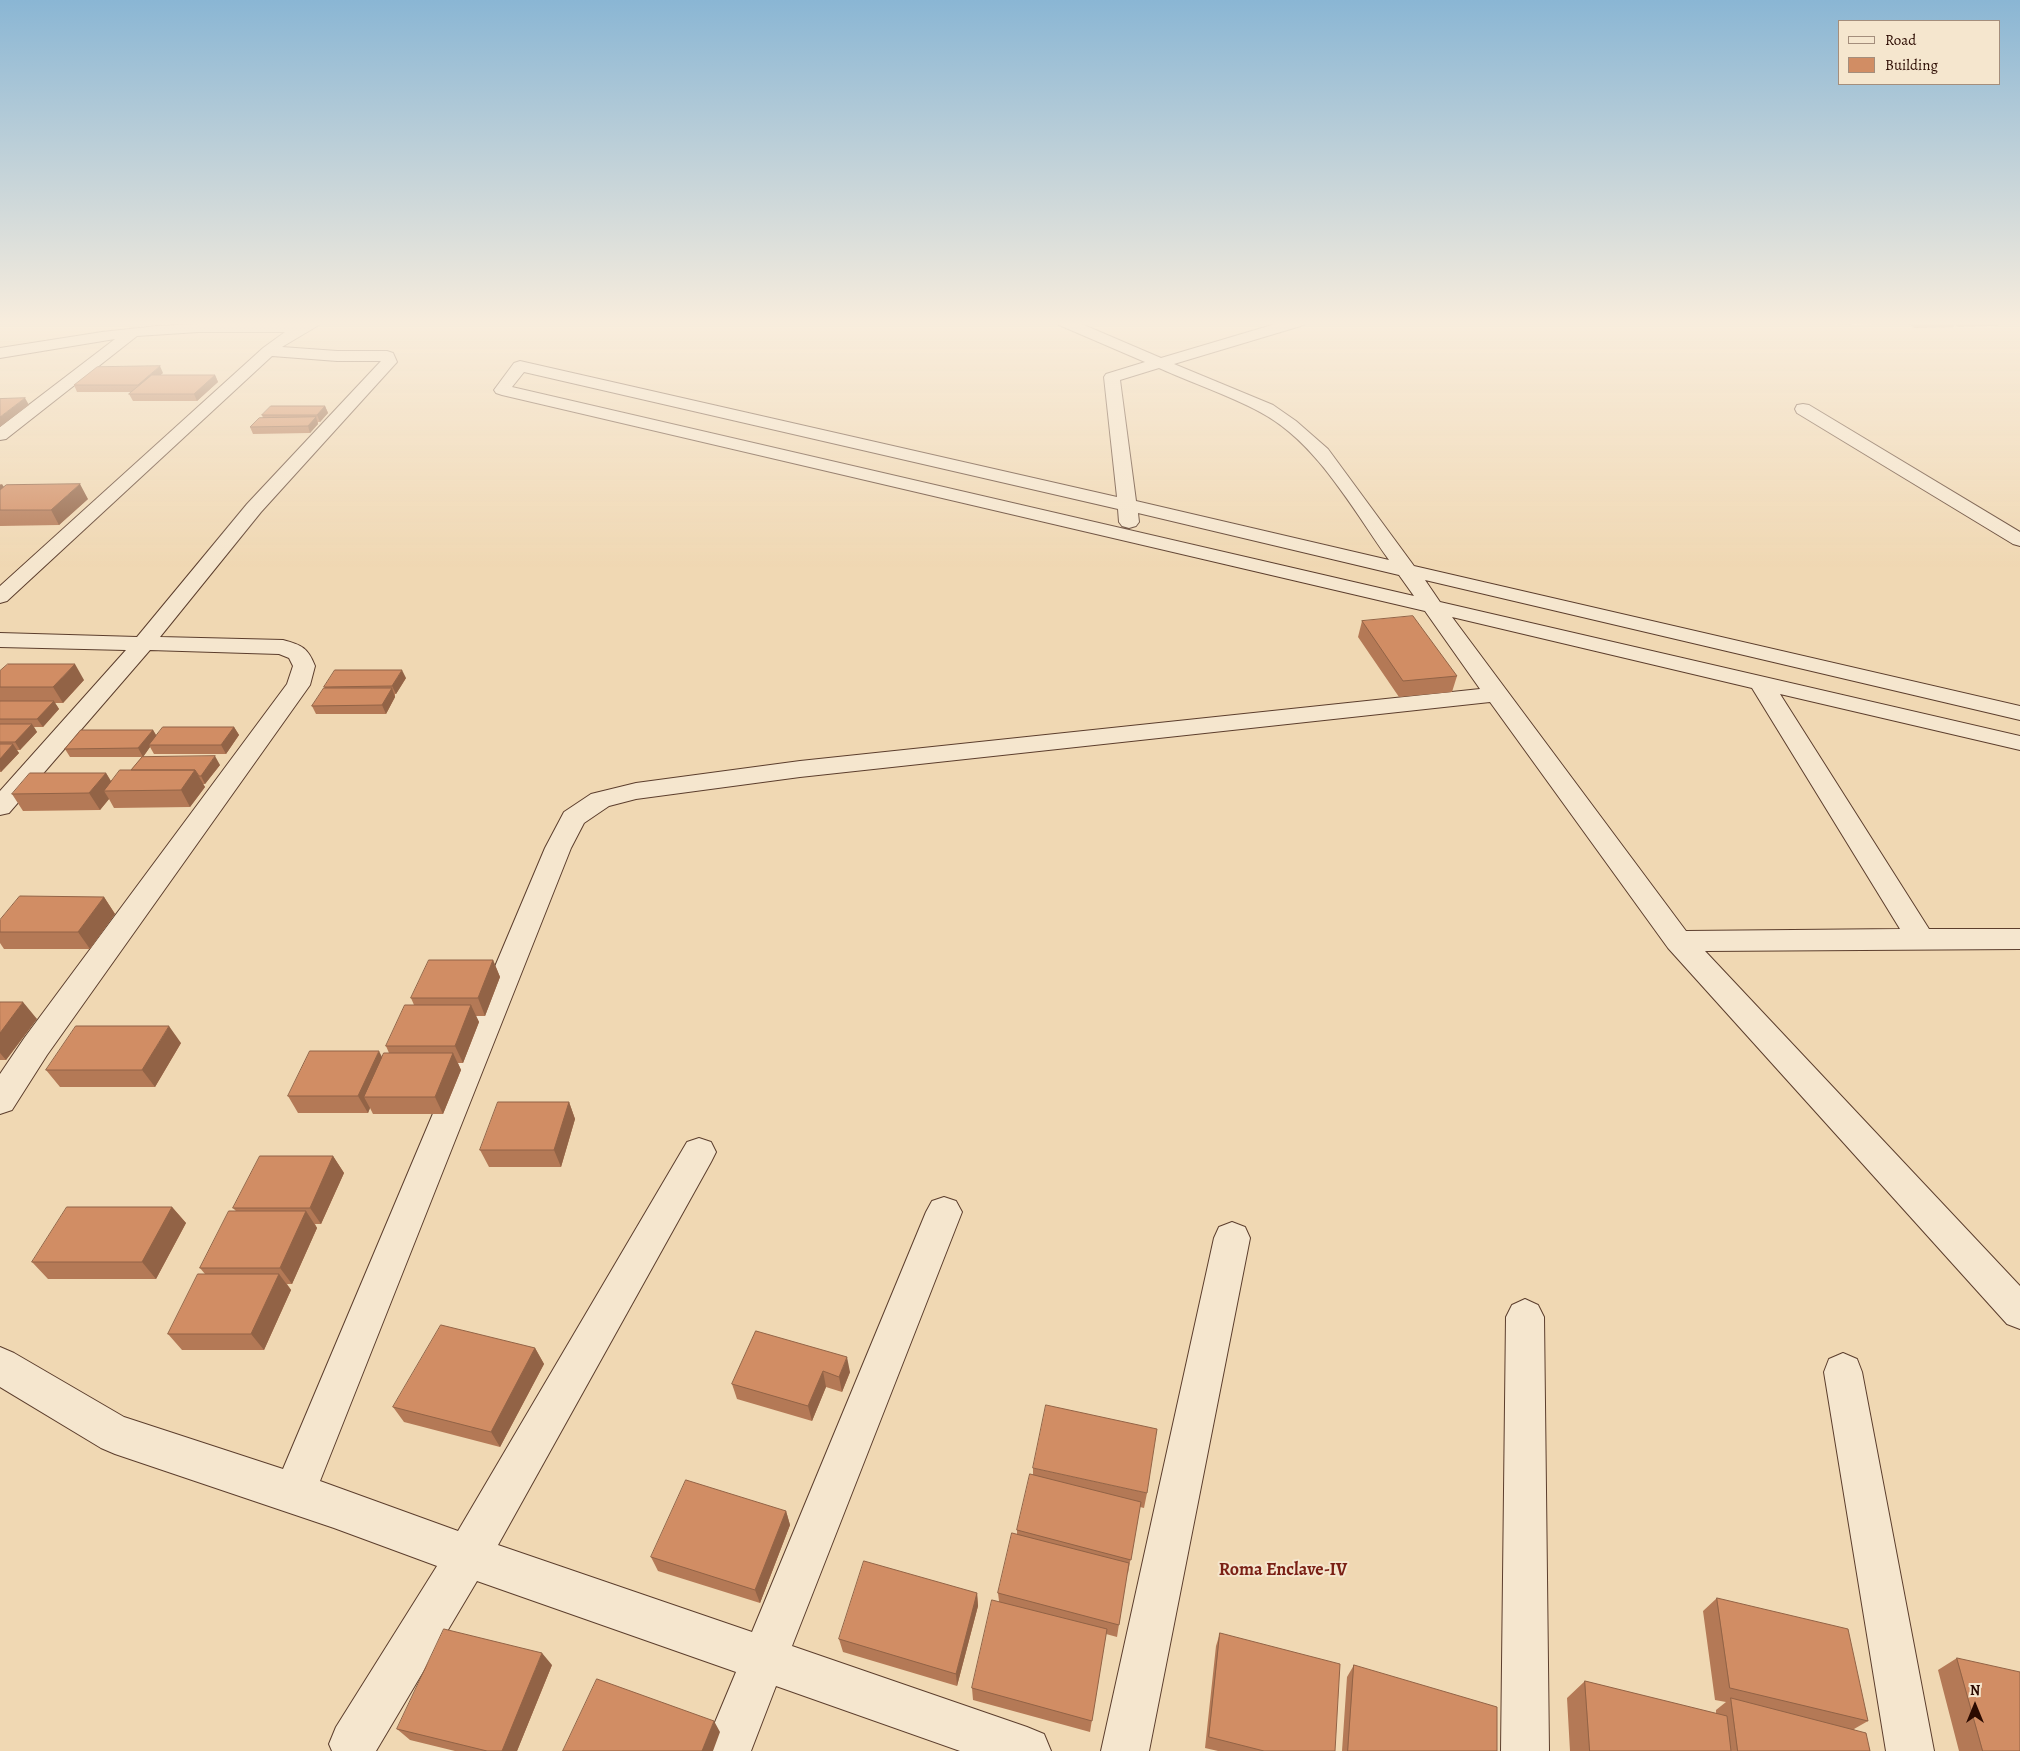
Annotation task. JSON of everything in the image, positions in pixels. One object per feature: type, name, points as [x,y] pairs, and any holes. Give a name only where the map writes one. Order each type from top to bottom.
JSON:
[{"type":"street","points":[[0,435],[40,404]]},
{"type":"street","points":[[0,597],[211,404]]},
{"type":"street","points":[[0,807],[144,643],[254,508],[350,404]]},
{"type":"street","points":[[561,404],[2020,743]]},
{"type":"street","points":[[685,404],[2020,713]]},
{"type":"street","points":[[1115,404],[1131,536]]},
{"type":"street","points":[[1255,404],[1267,409],[1290,425],[1322,452],[1496,694],[1678,941],[2020,1312]]},
{"type":"street","points":[[1802,409],[2020,540]]},
{"type":"street","points":[[0,640],[283,648],[299,654],[304,666],[298,685],[41,1038],[0,1101]]},
{"type":"street","points":[[1761,683],[1920,938]]},
{"type":"street","points":[[294,1493],[558,848],[573,818],[600,800],[636,791],[800,769],[1496,694]]},
{"type":"street","points":[[1678,941],[1920,938],[2020,939]]},
{"type":"street","points":[[354,1744],[468,1556],[699,1152]]},
{"type":"street","points":[[727,1751],[944,1212]]},
{"type":"street","points":[[1125,1751],[1232,1238]]},
{"type":"street","points":[[1525,1318],[1525,1751]]},
{"type":"street","points":[[0,1366],[116,1434],[294,1493],[468,1556],[1027,1751]]},
{"type":"street","points":[[1843,1372],[1910,1751]]},
{"type":"building","points":[[0,404],[17,404],[0,417]]},
{"type":"building","points":[[271,406],[325,406],[317,415],[262,415]]},
{"type":"building","points":[[316,417],[308,426],[250,427],[259,418]]},
{"type":"building","points":[[80,484],[51,510],[0,510],[0,490],[6,485]]},
{"type":"building","points":[[1413,616],[1457,676],[1403,681],[1362,621]]},
{"type":"building","points":[[8,664],[75,664],[53,687],[0,687],[0,671]]},
{"type":"building","points":[[335,670],[402,670],[392,686],[324,687]]},
{"type":"building","points":[[324,688],[392,688],[382,705],[312,706]]},
{"type":"building","points":[[0,701],[54,701],[37,719],[0,719]]},
{"type":"building","points":[[0,724],[32,724],[15,742],[0,742]]},
{"type":"building","points":[[163,727],[234,727],[221,745],[149,745]]},
{"type":"building","points":[[81,730],[153,730],[138,748],[65,749]]},
{"type":"building","points":[[0,744],[13,744],[0,759]]},
{"type":"building","points":[[215,756],[201,776],[195,770],[131,770],[142,757]]},
{"type":"building","points":[[120,770],[195,770],[181,790],[104,791]]},
{"type":"building","points":[[30,773],[106,773],[89,793],[12,794]]},
{"type":"building","points":[[20,896],[104,897],[78,932],[0,932],[0,920]]},
{"type":"building","points":[[429,960],[493,960],[478,998],[411,998]]},
{"type":"building","points":[[0,1002],[23,1002],[0,1033]]},
{"type":"building","points":[[405,1005],[471,1005],[455,1046],[386,1046]]},
{"type":"building","points":[[76,1026],[169,1026],[142,1070],[46,1070]]},
{"type":"building","points":[[310,1051],[379,1051],[358,1096],[288,1096]]},
{"type":"building","points":[[384,1053],[453,1053],[435,1097],[364,1097]]},
{"type":"building","points":[[498,1102],[569,1102],[554,1150],[480,1150]]},
{"type":"building","points":[[260,1156],[333,1156],[310,1208],[233,1208]]},
{"type":"building","points":[[67,1207],[172,1207],[142,1262],[32,1262]]},
{"type":"building","points":[[229,1211],[306,1211],[280,1268],[200,1268]]},
{"type":"building","points":[[198,1274],[279,1274],[251,1334],[168,1334]]},
{"type":"building","points":[[441,1325],[535,1348],[491,1432],[393,1407]]},
{"type":"building","points":[[756,1331],[847,1357],[839,1377],[823,1371],[808,1406],[732,1384]]},
{"type":"building","points":[[1046,1405],[1157,1429],[1147,1493],[1033,1468]]},
{"type":"building","points":[[1030,1474],[1141,1502],[1131,1560],[1017,1530]]},
{"type":"building","points":[[686,1480],[786,1511],[755,1590],[651,1557]]},
{"type":"building","points":[[1012,1533],[1129,1563],[1119,1625],[998,1593]]},
{"type":"building","points":[[864,1561],[977,1593],[956,1674],[839,1639]]},
{"type":"building","points":[[1717,1598],[1848,1629],[1868,1721],[1730,1688]]},
{"type":"building","points":[[992,1600],[1107,1629],[1092,1721],[972,1688]]},
{"type":"building","points":[[444,1629],[542,1653],[502,1751],[487,1751],[397,1729]]},
{"type":"building","points":[[1220,1633],[1340,1664],[1335,1751],[1264,1751],[1209,1737]]},
{"type":"building","points":[[1957,1658],[2020,1672],[2020,1751],[1983,1751]]},
{"type":"building","points":[[1354,1665],[1497,1707],[1497,1751],[1348,1751]]},
{"type":"building","points":[[597,1679],[714,1721],[702,1751],[563,1751]]},
{"type":"building","points":[[1585,1681],[1727,1716],[1731,1751],[1590,1751]]},
{"type":"building","points":[[1731,1698],[1866,1733],[1870,1751],[1738,1751]]},
{"type":"district","name":"Roma Enclave-IV","points":[[1283,1571]]}]
